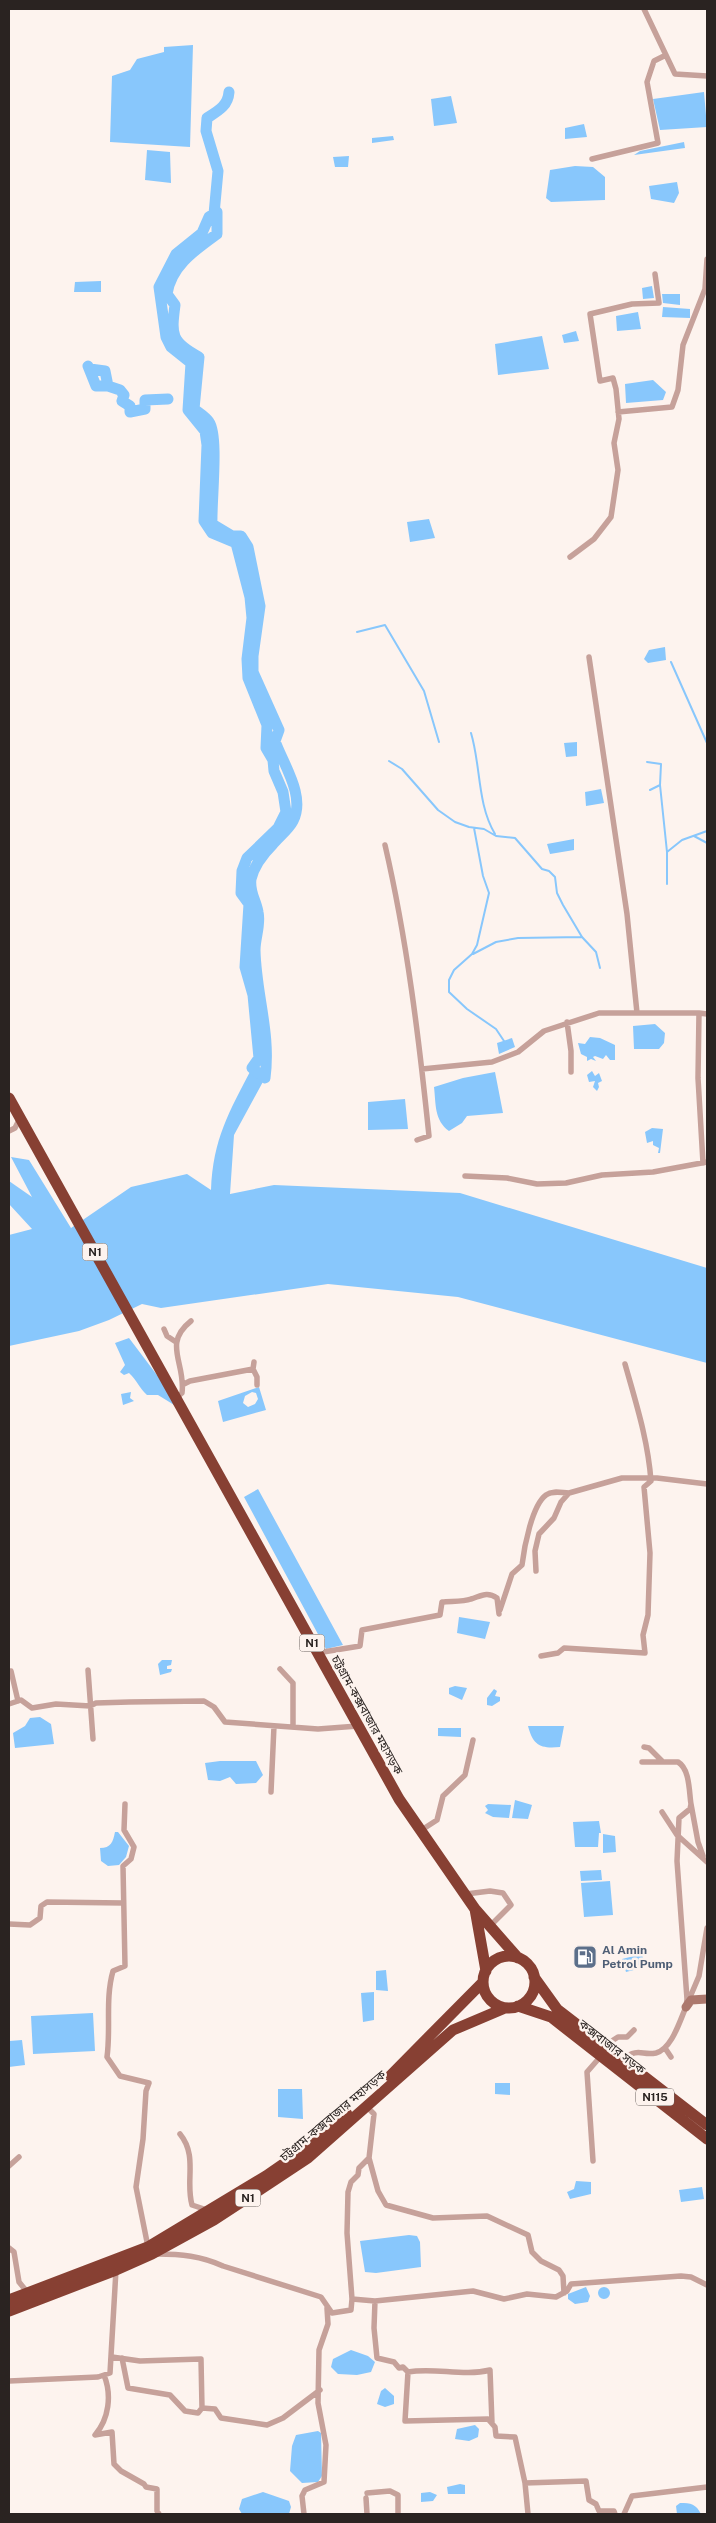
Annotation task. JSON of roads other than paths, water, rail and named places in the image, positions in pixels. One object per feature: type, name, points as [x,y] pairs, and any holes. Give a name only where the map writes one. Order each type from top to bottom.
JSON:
[{"type":"highway","name":"N1","points":[[9,1098],[20,1118]]},
{"type":"highway","name":"চট্টগ্রাম-কক্সবাজার মহাসড়ক","points":[[20,1118],[399,1799],[475,1909],[518,1958]]},
{"type":"highway","name":"চট্টগ্রাম-কক্সবাজার মহাসড়ক","points":[[9,2311],[116,2270],[150,2250],[208,2210],[230,2200],[305,2149],[394,2072],[484,1976],[475,1909]]},
{"type":"highway","points":[[499,1958],[518,1958],[530,1967],[534,1977],[532,1994],[518,2006],[505,2008],[489,1999],[484,1976],[499,1958]]},
{"type":"highway","name":"কক্সবাজার সড়ক","points":[[534,1977],[557,2009],[603,2051],[707,2139]]},
{"type":"highway","name":"কক্সবাজার সড়ক","points":[[518,2006],[552,2017],[603,2051],[622,2059],[707,2125]]},
{"type":"highway","name":"চট্টগ্রাম-কক্সবাজার মহাসড়ক","points":[[9,2300],[150,2250],[214,2220],[308,2158],[454,2030],[505,2008]]},
{"type":"street","points":[[644,9],[676,74],[707,76]]},
{"type":"street","points":[[592,159],[658,143],[647,82],[654,61],[666,55]]},
{"type":"street","points":[[618,412],[672,407],[678,390],[683,345],[705,289],[707,258]]},
{"type":"street","points":[[570,557],[594,538],[611,517],[618,470],[614,444],[618,412],[613,378],[600,380],[590,314],[632,304],[659,303],[654,274]]},
{"type":"street","points":[[589,657],[627,914],[637,1013]]},
{"type":"street","points":[[385,845],[398,908],[422,1069],[429,1136],[417,1140]]},
{"type":"street","points":[[422,1069],[492,1062],[518,1052],[544,1031],[599,1013],[707,1014]]},
{"type":"street","points":[[465,1176],[507,1178],[537,1184],[566,1184],[602,1175],[653,1172],[705,1162],[698,1078],[699,1013]]},
{"type":"street","points":[[567,1022],[571,1040],[571,1072]]},
{"type":"street","points":[[9,1131],[15,1128],[20,1118]]},
{"type":"street","points":[[176,1398],[182,1393],[184,1384],[176,1342],[180,1330],[191,1321]]},
{"type":"street","points":[[164,1330],[167,1336],[176,1342]]},
{"type":"street","points":[[254,1362],[253,1369],[257,1377],[257,1385]]},
{"type":"street","points":[[541,1656],[558,1653],[564,1648],[645,1653],[643,1635],[648,1615],[650,1553],[644,1487],[651,1481],[651,1478],[649,1456],[641,1418],[625,1364]]},
{"type":"street","points":[[184,1384],[190,1381],[253,1369]]},
{"type":"street","points":[[317,1653],[360,1646],[362,1630],[440,1614],[442,1602],[471,1599],[479,1594],[492,1594],[497,1598],[499,1614],[512,1574],[522,1565],[526,1534],[544,1496],[552,1492],[569,1493],[622,1478],[651,1478],[707,1484]]},
{"type":"street","points":[[536,1571],[535,1551],[539,1534],[554,1518],[561,1502],[569,1493]]},
{"type":"street","points":[[280,1669],[293,1683],[293,1727]]},
{"type":"street","points":[[11,1670],[18,1701]]},
{"type":"street","points":[[88,1670],[93,1739]]},
{"type":"street","points":[[9,1704],[18,1701],[26,1703],[32,1708],[56,1704],[90,1706],[96,1703],[204,1701],[214,1707],[225,1722],[318,1729],[358,1726]]},
{"type":"street","points":[[30,1716],[32,1708]]},
{"type":"street","points":[[271,1792],[274,1726]]},
{"type":"street","points":[[420,1831],[437,1820],[443,1796],[464,1778],[473,1740]]},
{"type":"street","points":[[644,1747],[649,1748],[662,1761]]},
{"type":"street","points":[[642,1762],[662,1761],[682,1764],[698,1842],[706,1860]]},
{"type":"street","points":[[125,1804],[124,1830],[134,1847],[131,1859],[123,1866],[124,1966],[113,1971],[108,1989],[110,2037],[107,2057],[120,2076],[149,2083],[146,2091],[143,2139],[136,2187],[150,2250],[189,2254],[322,2297],[332,2314],[351,2310],[352,2299],[347,2233],[348,2192],[351,2182],[358,2175],[359,2168],[369,2158]]},
{"type":"street","points":[[686,2007],[678,1818],[690,1809],[691,1804]]},
{"type":"street","points":[[662,1812],[678,1836],[706,1860]]},
{"type":"street","points":[[466,1894],[490,1891],[503,1893],[511,1905],[491,1925]]},
{"type":"street","points":[[9,1924],[30,1925],[40,1918],[41,1906],[47,1902],[123,1902]]},
{"type":"street","points":[[622,2059],[635,2052],[654,2053],[665,2048],[699,1976],[707,1928]]},
{"type":"street","points":[[686,2007],[691,2000],[707,1999]]},
{"type":"street","points":[[593,2161],[587,2072],[603,2051],[618,2037],[627,2037],[634,2030]]},
{"type":"street","points":[[665,2048],[671,2057]]},
{"type":"street","points":[[367,2107],[374,2114],[369,2158],[378,2191],[386,2204],[434,2218],[487,2216],[528,2236],[532,2252],[541,2261],[559,2270],[563,2276],[564,2292]]},
{"type":"street","points":[[180,2134],[186,2142],[188,2149],[192,2204],[208,2210]]},
{"type":"street","points":[[9,2166],[19,2157]]},
{"type":"street","points":[[9,2248],[14,2252],[19,2282],[28,2293]]},
{"type":"street","points":[[9,2382],[68,2380],[110,2373],[116,2270]]},
{"type":"street","points":[[352,2299],[375,2301],[473,2291],[504,2299],[527,2294],[556,2296],[564,2292],[571,2284],[654,2277],[692,2277],[707,2286]]},
{"type":"street","points":[[304,2514],[302,2496],[305,2490],[324,2482],[326,2445],[318,2403],[320,2390],[319,2350],[328,2324],[328,2309],[322,2297]]},
{"type":"street","points":[[375,2301],[374,2328],[377,2358],[394,2362],[399,2368],[404,2367],[408,2372],[405,2421],[488,2420],[492,2423]]},
{"type":"street","points":[[112,2357],[122,2358],[148,2361],[200,2359],[202,2408],[198,2413],[185,2411],[170,2395],[128,2388],[122,2358]]},
{"type":"street","points":[[408,2372],[453,2370],[475,2374],[490,2370],[492,2423],[496,2436],[511,2436],[518,2440],[528,2514]]},
{"type":"street","points":[[104,2375],[109,2388],[108,2406],[103,2425],[94,2434],[112,2432],[114,2464],[121,2471],[146,2487],[157,2489],[157,2511],[159,2514]]},
{"type":"street","points":[[202,2408],[216,2409],[221,2418],[249,2420],[258,2425],[267,2425],[283,2418],[320,2390]]},
{"type":"street","points":[[525,2483],[586,2481],[589,2500],[596,2504],[599,2511],[614,2511],[615,2514]]},
{"type":"street","points":[[624,2514],[632,2496],[707,2487]]},
{"type":"street","points":[[367,2514],[367,2495],[390,2491],[398,2495],[398,2514]]},
{"type":"water","points":[[193,45],[190,147],[110,142],[112,76],[130,70],[137,59],[164,52],[164,47]]},
{"type":"water","points":[[704,92],[707,127],[660,130],[653,99]]},
{"type":"water","points":[[451,96],[457,123],[434,126],[431,99]]},
{"type":"water","points":[[584,124],[587,137],[565,139],[565,128]]},
{"type":"water","points":[[393,136],[394,140],[372,143],[372,138]]},
{"type":"water","points":[[684,142],[685,148],[634,155],[640,151]]},
{"type":"water","points":[[147,150],[170,152],[171,183],[145,180]]},
{"type":"water","points":[[349,156],[348,167],[335,167],[333,157]]},
{"type":"water","points":[[575,166],[593,167],[605,177],[605,200],[551,202],[546,198],[550,170]]},
{"type":"water","points":[[677,182],[679,193],[674,203],[651,199],[649,186]]},
{"type":"water","points":[[101,281],[101,292],[74,292],[75,282]]},
{"type":"water","points":[[652,286],[654,298],[643,299],[642,288]]},
{"type":"water","points":[[662,294],[680,294],[680,305],[663,303]]},
{"type":"water","points":[[663,307],[690,309],[690,318],[662,317]]},
{"type":"water","points":[[638,312],[641,329],[617,331],[616,316]]},
{"type":"water","points":[[576,331],[579,341],[564,343],[562,335]]},
{"type":"water","points":[[542,336],[549,369],[498,375],[495,344]]},
{"type":"water","points":[[653,380],[666,392],[663,400],[626,403],[625,384]]},
{"type":"water","points":[[429,519],[435,538],[410,542],[407,522]]},
{"type":"water","points":[[665,647],[666,660],[648,663],[644,659],[649,650]]},
{"type":"water","points":[[577,742],[577,756],[566,757],[564,743]]},
{"type":"water","points":[[601,789],[604,803],[586,806],[585,792]]},
{"type":"water","points":[[574,839],[574,850],[550,854],[547,844]]},
{"type":"water","points":[[655,1024],[665,1033],[664,1043],[659,1049],[634,1049],[633,1026]]},
{"type":"water","points":[[590,1037],[600,1038],[615,1045],[615,1060],[610,1060],[606,1055],[603,1059],[595,1056],[593,1057],[596,1061],[591,1059],[587,1061],[587,1057],[581,1054],[578,1043],[585,1044]]},
{"type":"water","points":[[512,1038],[515,1047],[499,1054],[497,1043]]},
{"type":"water","points":[[252,1068],[265,1078],[234,1135],[230,1194],[274,1185],[460,1193],[707,1268],[707,1363],[458,1297],[328,1284],[161,1308],[142,1304],[109,1320],[79,1331],[9,1346],[9,1235],[32,1229],[9,1204],[9,1181],[32,1197],[11,1157],[29,1160],[71,1228],[131,1187],[187,1174],[211,1190],[215,1156],[224,1126],[229,1112]]},
{"type":"water","points":[[592,1071],[595,1076],[599,1073],[602,1081],[598,1083],[597,1091],[593,1087],[595,1081],[589,1082],[587,1075]]},
{"type":"water","points":[[495,1072],[503,1113],[467,1116],[462,1123],[449,1131],[444,1127],[438,1117],[434,1087],[463,1078]]},
{"type":"water","points":[[405,1099],[408,1129],[368,1130],[368,1102]]},
{"type":"water","points":[[652,1128],[663,1129],[660,1153],[658,1153],[659,1148],[653,1145],[653,1141],[647,1143],[645,1132]]},
{"type":"water","points":[[129,1338],[169,1391],[179,1408],[158,1395],[147,1395],[129,1373],[124,1375],[120,1372],[125,1365],[115,1343]]},
{"type":"water","points":[[259,1387],[266,1410],[223,1422],[218,1401]],"holes":[[[252,1392],[256,1393],[258,1399],[255,1404],[248,1407],[243,1403],[245,1396]]]},
{"type":"water","points":[[131,1392],[130,1398],[134,1401],[123,1405],[121,1394]]},
{"type":"water","points":[[258,1489],[343,1645],[326,1649],[244,1497]]},
{"type":"water","points":[[459,1617],[490,1622],[485,1639],[457,1633]]},
{"type":"water","points":[[162,1660],[172,1660],[171,1665],[167,1666],[167,1669],[172,1669],[171,1672],[160,1675],[158,1664]]},
{"type":"water","points":[[455,1686],[467,1688],[462,1700],[449,1694],[449,1688]]},
{"type":"water","points":[[494,1689],[497,1691],[495,1696],[500,1697],[500,1701],[492,1706],[487,1705],[487,1698]]},
{"type":"water","points":[[40,1717],[51,1724],[54,1744],[15,1748],[13,1733],[25,1726],[30,1718]]},
{"type":"water","points":[[528,1726],[564,1726],[560,1747],[547,1747],[538,1744],[532,1738]]},
{"type":"water","points":[[438,1728],[461,1728],[461,1737],[438,1736]]},
{"type":"water","points":[[256,1761],[263,1775],[256,1783],[236,1784],[230,1777],[220,1781],[208,1780],[205,1763]]},
{"type":"water","points":[[515,1800],[532,1805],[528,1819],[512,1818]]},
{"type":"water","points":[[488,1804],[511,1805],[509,1818],[493,1817],[485,1813],[488,1810],[485,1806]]},
{"type":"water","points":[[599,1821],[601,1833],[599,1833],[598,1847],[575,1847],[573,1822]]},
{"type":"water","points":[[115,1832],[118,1832],[129,1846],[126,1857],[119,1865],[108,1866],[101,1861],[100,1848],[111,1844]]},
{"type":"water","points":[[603,1834],[615,1836],[616,1852],[603,1853]]},
{"type":"water","points":[[601,1870],[602,1880],[581,1881],[580,1871]]},
{"type":"water","points":[[610,1881],[613,1915],[584,1917],[581,1883]]},
{"type":"water","points":[[642,1954],[645,1967],[626,1972],[622,1959]]},
{"type":"water","points":[[386,1970],[388,1991],[376,1990],[376,1971]]},
{"type":"water","points":[[374,1992],[374,2020],[363,2022],[361,1993]]},
{"type":"water","points":[[93,2013],[95,2051],[33,2054],[31,2016]]},
{"type":"water","points":[[22,2040],[25,2065],[9,2067],[9,2041]]},
{"type":"water","points":[[495,2083],[510,2083],[510,2095],[495,2094]]},
{"type":"water","points":[[278,2089],[302,2089],[303,2119],[278,2117]]},
{"type":"water","points":[[576,2181],[591,2182],[591,2194],[570,2199],[567,2192],[574,2189]]},
{"type":"water","points":[[702,2187],[704,2199],[681,2202],[679,2190]]},
{"type":"water","points":[[409,2235],[417,2236],[420,2242],[421,2267],[376,2273],[365,2272],[360,2241]]},
{"type":"water","points":[[586,2287],[590,2296],[588,2302],[575,2304],[568,2299],[568,2294]]},
{"type":"water","points":[[606,2287],[609,2288],[609,2298],[602,2299],[599,2298],[598,2291],[599,2288]]},
{"type":"water","points":[[351,2350],[368,2356],[375,2362],[371,2372],[357,2375],[338,2374],[331,2367],[333,2359]]},
{"type":"water","points":[[385,2388],[394,2396],[394,2404],[385,2407],[377,2404],[381,2391]]},
{"type":"water","points":[[475,2425],[479,2429],[478,2437],[469,2441],[455,2439],[457,2429]]},
{"type":"water","points":[[318,2431],[321,2433],[322,2476],[318,2482],[302,2483],[290,2471],[292,2446],[296,2435]]},
{"type":"water","points":[[460,2484],[465,2485],[465,2494],[448,2494],[447,2487]]},
{"type":"water","points":[[263,2492],[289,2501],[291,2507],[289,2514],[242,2514],[239,2509],[242,2499]]},
{"type":"water","points":[[430,2492],[437,2495],[433,2501],[421,2502],[421,2493]]},
{"type":"water","points":[[680,2503],[693,2505],[701,2514],[677,2514],[676,2506]]},
{"type":"waterway","points":[[214,214],[218,171],[206,131],[207,118],[224,105],[229,92]]},
{"type":"waterway","points":[[217,212],[217,234],[179,267],[173,275],[167,294],[175,305],[173,324],[175,337],[183,347],[199,357],[194,409],[208,420],[214,441],[212,524],[232,536],[241,536],[248,547],[260,606],[253,656],[253,672],[279,730],[275,741],[292,780],[297,801],[293,821],[263,856],[254,869],[251,879],[251,888],[259,917],[255,950],[265,1030],[265,1078],[252,1068],[259,1058],[253,995],[245,967],[249,904],[241,893],[242,871],[247,858],[278,828],[286,812],[283,792],[274,771],[273,760],[266,748],[267,725],[248,678],[247,659],[252,618],[250,597],[236,543],[212,533],[204,521],[207,445],[205,431],[188,410],[191,363],[171,347],[166,337],[159,287],[176,254],[202,233],[209,217],[217,212]]},
{"type":"waterway","points":[[88,366],[96,386],[108,386]]},
{"type":"waterway","points":[[90,369],[105,371],[108,386],[120,390],[124,395],[122,401],[130,406],[130,412],[145,409],[145,400],[168,399]]},
{"type":"waterway","points":[[357,632],[385,625],[424,691],[439,742]]},
{"type":"waterway","points":[[671,662],[707,743]]},
{"type":"waterway","points":[[471,733],[482,798],[489,822],[495,834]]},
{"type":"waterway","points":[[389,761],[402,769],[438,810],[455,822],[469,827],[484,829],[496,836],[515,838],[542,869],[549,871],[555,877],[557,893],[563,905],[582,937],[596,952],[600,968]]},
{"type":"waterway","points":[[647,762],[661,764],[660,785]]},
{"type":"waterway","points":[[650,790],[660,785],[667,852]]},
{"type":"waterway","points":[[474,828],[483,876],[489,893],[477,945],[472,954],[454,970],[449,980],[449,992],[467,1009],[496,1029],[504,1041]]},
{"type":"waterway","points":[[667,884],[667,852],[682,840],[707,831]]},
{"type":"waterway","points":[[694,836],[707,843]]},
{"type":"waterway","points":[[473,954],[496,942],[518,938],[582,937]]},
{"type":"place","name":"Al Amin Petrol Pump","points":[[585,1957]]}]
